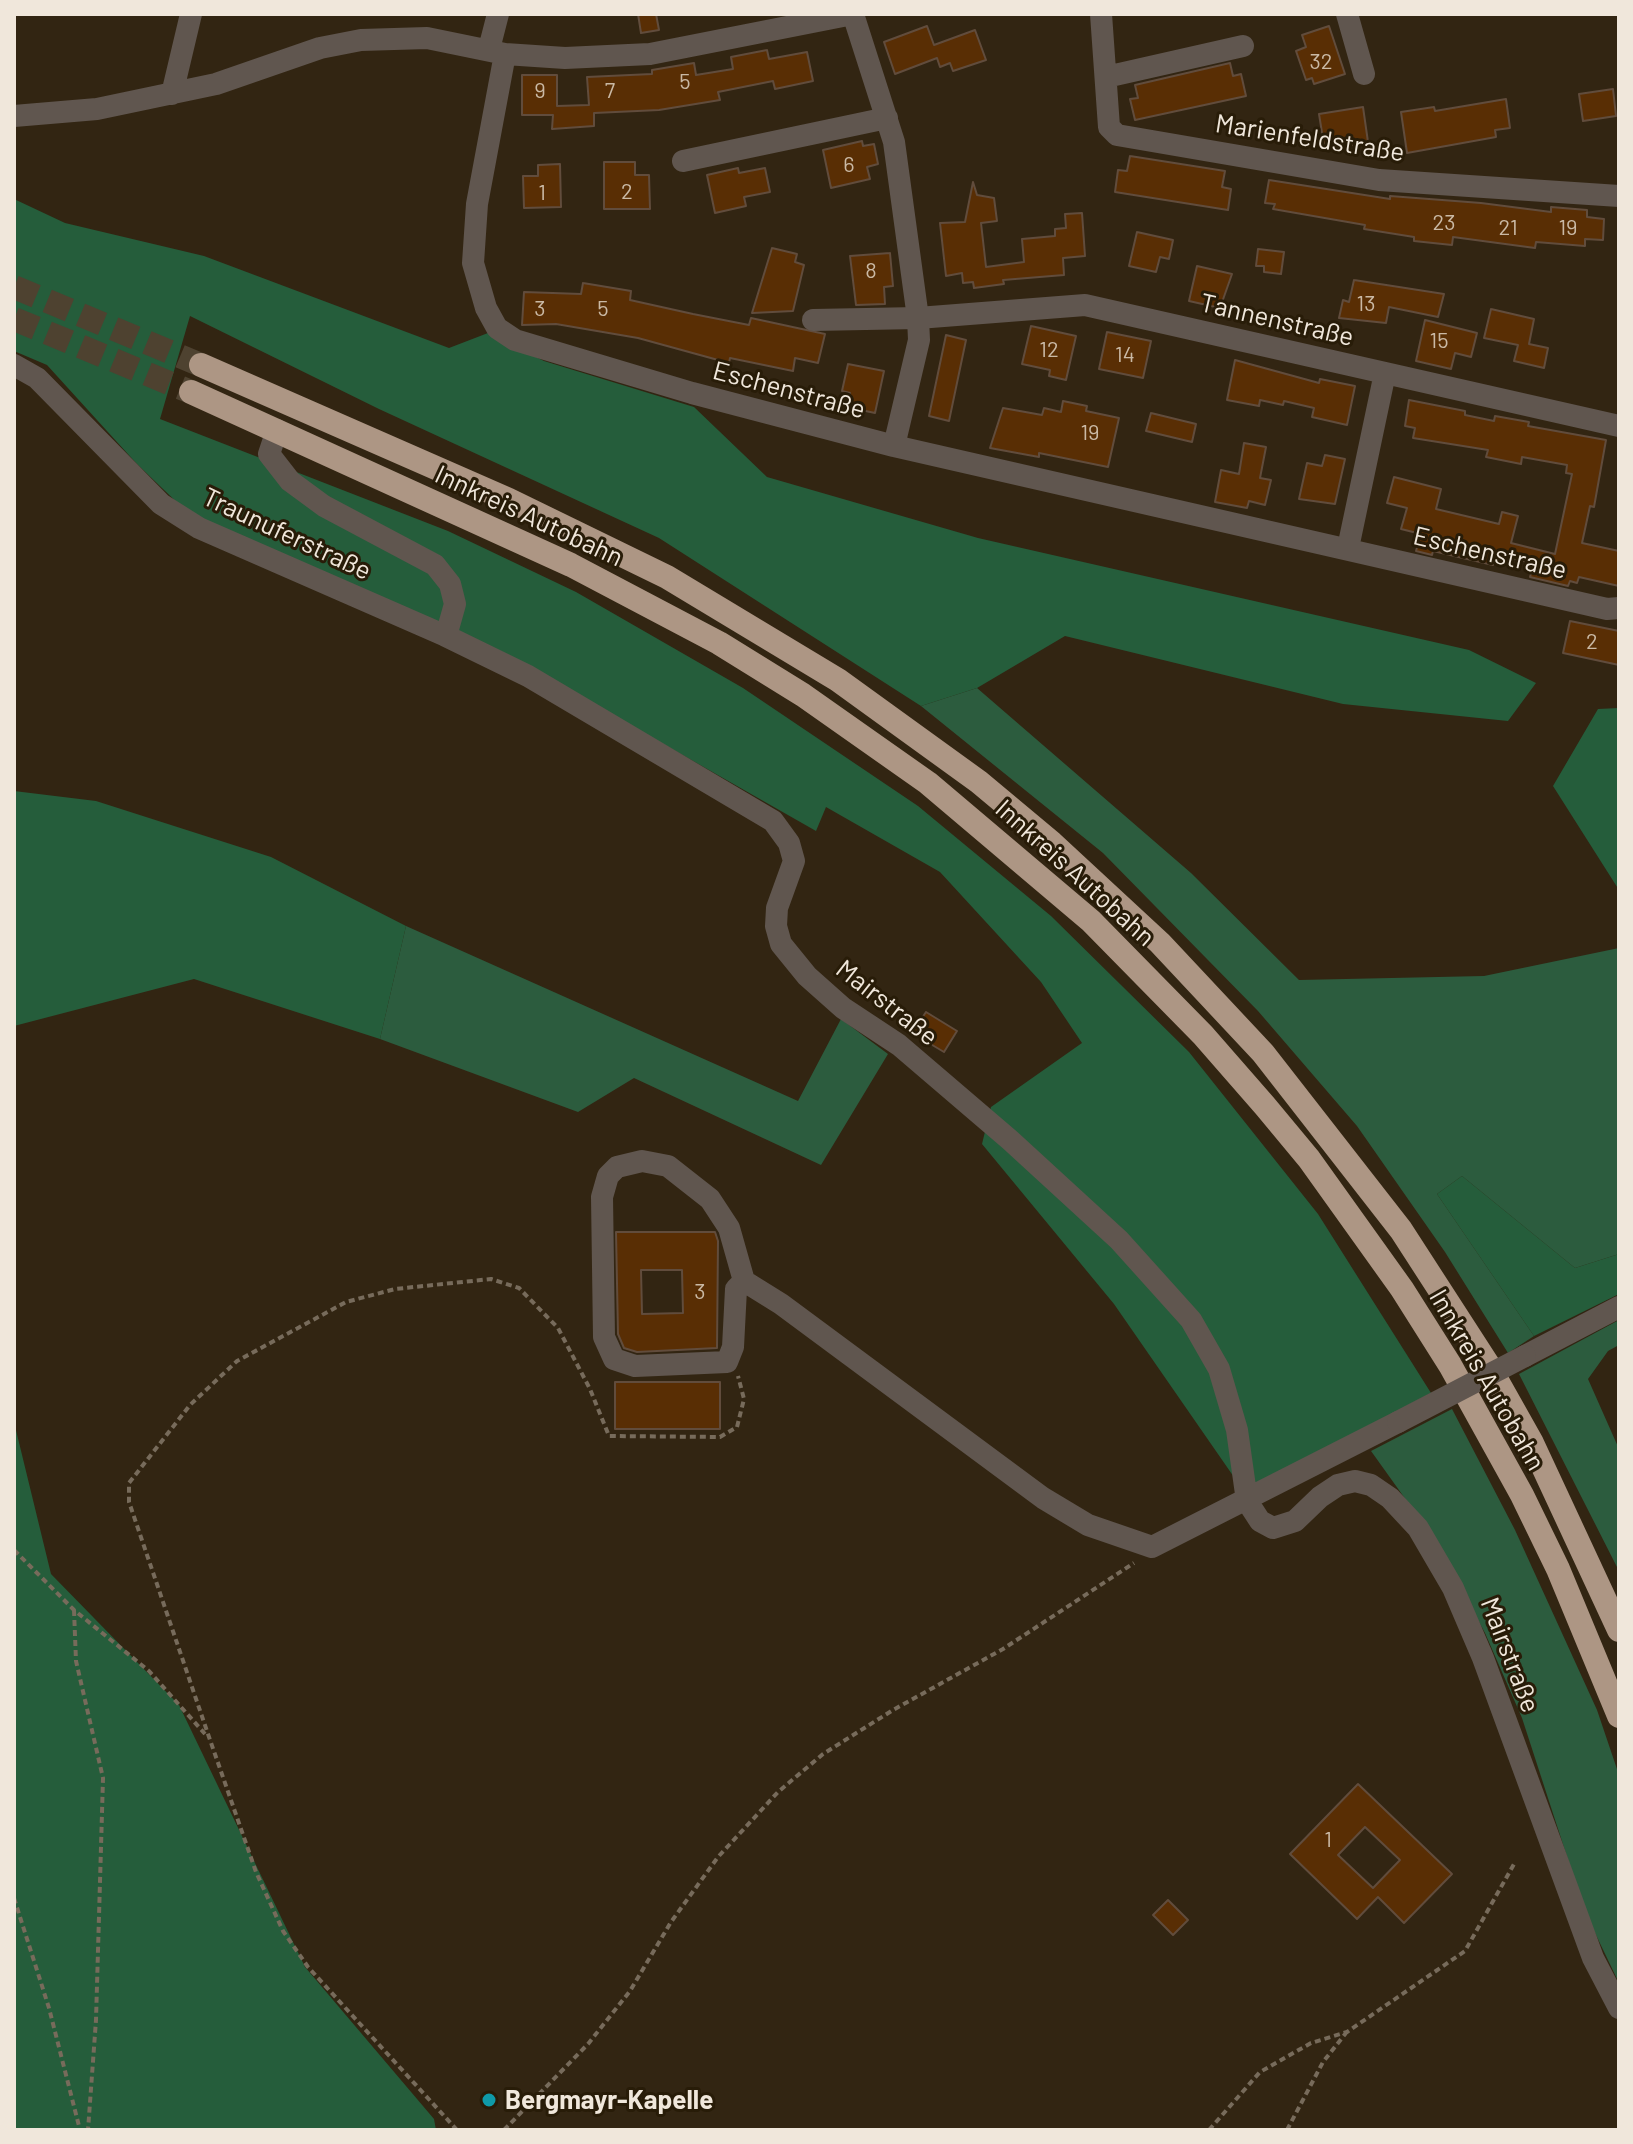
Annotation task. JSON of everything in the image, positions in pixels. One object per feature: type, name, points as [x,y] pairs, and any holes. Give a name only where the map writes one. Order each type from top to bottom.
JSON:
[{"type":"highway","name":"Innkreis Autobahn","points":[[201,365],[522,506],[667,577],[838,680],[979,782],[1052,843],[1160,943],[1263,1053],[1401,1230],[1487,1363],[1532,1443],[1619,1630]]},
{"type":"highway","name":"Innkreis Autobahn","points":[[191,392],[571,565],[719,643],[803,695],[928,783],[1091,921],[1194,1025],[1265,1106],[1309,1159],[1402,1289],[1466,1392],[1522,1495],[1563,1581],[1619,1716]]},
{"type":"street","points":[[172,94],[191,14]]},
{"type":"street","name":"Eschenstraße","points":[[498,14],[497,52],[477,204],[473,263],[486,308],[497,328],[515,340],[894,446],[1607,609],[1619,608]]},
{"type":"street","points":[[14,116],[97,109],[172,94],[216,84],[320,48],[361,40],[427,38],[497,52],[565,58],[650,54],[853,14],[887,118],[918,318],[919,340],[894,446]]},
{"type":"street","name":"Marienfeldstraße","points":[[1101,14],[1109,127],[1117,135],[1379,180],[1619,196]]},
{"type":"street","points":[[1347,14],[1364,74]]},
{"type":"street","points":[[1106,77],[1243,46]]},
{"type":"street","points":[[683,161],[887,118]]},
{"type":"street","name":"Tannenstraße","points":[[813,320],[918,318],[1085,305],[1619,426]]},
{"type":"street","name":"Traunuferstraße","points":[[14,365],[37,378],[161,504],[199,528],[446,636]]},
{"type":"street","points":[[1348,548],[1385,373]]},
{"type":"street","points":[[277,430],[269,454],[290,481],[324,506],[435,565],[450,584],[455,604],[446,636]]},
{"type":"street","name":"Mairstraße","points":[[446,636],[556,692],[773,821],[789,843],[794,861],[777,908],[776,926],[781,944],[807,976],[843,1008],[899,1045],[1010,1140],[1119,1240],[1191,1320],[1219,1369],[1237,1430],[1247,1501],[1260,1521],[1273,1528],[1295,1521],[1338,1485],[1355,1481],[1371,1485],[1390,1498],[1418,1528],[1453,1588],[1483,1658],[1593,1958],[1619,2008]]},
{"type":"street","points":[[744,1281],[736,1289],[733,1347],[727,1362],[635,1366],[614,1359],[604,1337],[602,1197],[608,1176],[617,1167],[642,1161],[668,1166],[710,1199],[729,1228],[744,1281],[781,1304],[1043,1498],[1088,1525],[1152,1547],[1247,1501],[1619,1307]]},
{"type":"path","points":[[457,2130],[308,1967],[283,1931],[256,1872],[246,1835],[209,1737],[129,1502],[129,1483],[190,1405],[237,1361],[346,1302],[409,1287],[491,1279],[519,1288],[558,1328],[590,1389],[609,1436],[720,1437],[737,1427],[744,1399],[739,1378],[727,1362]]},
{"type":"path","points":[[504,2130],[588,2044],[630,1991],[671,1922],[718,1857],[778,1792],[823,1754],[1119,1576],[1152,1547]]},
{"type":"path","points":[[14,1550],[74,1610],[149,1671],[209,1737]]},
{"type":"path","points":[[74,1610],[76,1661],[103,1778],[96,2020],[88,2130]]},
{"type":"path","points":[[1287,2130],[1323,2062],[1347,2032],[1465,1951],[1514,1864]]},
{"type":"path","points":[[14,1898],[49,2008],[80,2130]]},
{"type":"path","points":[[1209,2130],[1260,2072],[1311,2043],[1347,2032]]},
{"type":"green space","points":[[14,199],[65,223],[204,256],[449,348],[488,333],[544,361],[694,407],[767,477],[978,538],[1469,650],[1536,683],[1508,721],[1343,704],[1065,636],[977,688],[921,706],[659,538],[379,409],[190,316],[160,419],[448,531],[576,592],[743,688],[918,806],[1051,916],[1189,1052],[1318,1214],[1431,1393],[1245,1493],[1114,1304],[982,1144],[991,1107],[1082,1043],[1041,982],[940,872],[826,807],[816,831],[500,651],[188,513],[137,464],[47,365],[14,351]]},
{"type":"green space","points":[[977,688],[1191,873],[1299,980],[1484,976],[1619,948],[1619,1254],[1575,1268],[1462,1176],[1437,1194],[1534,1336],[1508,1353],[1445,1252],[1357,1126],[1258,1011],[1103,853],[921,706]]},
{"type":"green space","points":[[1619,708],[1619,890],[1553,786],[1598,709]]},
{"type":"green space","points":[[14,791],[96,801],[271,857],[406,926],[380,1039],[194,979],[14,1026]]},
{"type":"green space","points":[[406,926],[798,1101],[841,1019],[888,1054],[821,1165],[634,1078],[578,1112],[380,1039]]},
{"type":"green space","points":[[1462,1176],[1575,1268],[1619,1254],[1619,1294],[1534,1336],[1437,1194]]},
{"type":"green space","points":[[1619,1320],[1619,1345],[1608,1351],[1588,1379],[1619,1449],[1619,1571],[1519,1374]]},
{"type":"green space","points":[[1452,1409],[1515,1530],[1597,1710],[1619,1775],[1619,1983],[1585,1912],[1522,1718],[1485,1633],[1434,1539],[1371,1451]]},
{"type":"green space","points":[[14,1422],[51,1574],[179,1705],[305,1967],[434,2119],[436,2130],[14,2130]]},
{"type":"building","points":[[638,14],[656,14],[659,30],[641,33]]},
{"type":"building","points":[[927,26],[934,45],[975,30],[986,60],[953,71],[950,63],[940,67],[937,58],[895,74],[884,42]]},
{"type":"building","points":[[1329,26],[1345,74],[1314,84],[1312,78],[1306,80],[1296,51],[1306,47],[1302,35]]},
{"type":"building","points":[[767,50],[769,59],[807,52],[813,81],[775,89],[773,81],[718,92],[720,100],[659,110],[594,113],[594,126],[552,129],[553,115],[522,115],[522,75],[557,75],[557,106],[589,105],[587,77],[652,74],[652,70],[694,63],[696,75],[733,69],[731,57]]},
{"type":"building","points":[[1230,63],[1233,76],[1241,74],[1246,96],[1135,120],[1130,99],[1138,98],[1135,85]]},
{"type":"building","points":[[1613,89],[1616,116],[1583,121],[1579,94]]},
{"type":"building","points":[[1506,99],[1510,128],[1495,130],[1496,137],[1407,153],[1401,112],[1434,107],[1435,111]]},
{"type":"building","points":[[1363,107],[1368,142],[1338,147],[1337,143],[1324,145],[1319,114]]},
{"type":"building","points":[[862,141],[863,146],[874,144],[878,164],[867,167],[870,179],[831,188],[823,150]]},
{"type":"building","points":[[1130,156],[1225,171],[1222,187],[1231,189],[1228,210],[1115,192],[1118,170],[1127,171]]},
{"type":"building","points":[[604,162],[635,162],[635,175],[649,175],[650,209],[604,209]]},
{"type":"building","points":[[560,164],[561,207],[524,208],[523,176],[538,176],[538,165]]},
{"type":"building","points":[[738,168],[739,173],[765,168],[770,192],[744,197],[746,206],[715,213],[707,175]]},
{"type":"building","points":[[1269,180],[1390,199],[1390,196],[1481,203],[1551,212],[1551,207],[1587,210],[1587,217],[1604,219],[1603,240],[1585,239],[1585,246],[1536,242],[1535,248],[1453,237],[1452,245],[1414,241],[1414,237],[1364,229],[1365,225],[1273,209],[1275,204],[1265,203]]},
{"type":"building","points":[[973,182],[977,195],[994,198],[997,221],[981,223],[986,267],[1024,262],[1022,239],[1055,236],[1055,229],[1066,228],[1065,214],[1082,213],[1085,256],[1063,258],[1064,275],[1003,280],[1004,284],[974,288],[973,282],[963,283],[962,273],[946,276],[940,223],[965,222]]},
{"type":"building","points":[[1137,232],[1173,240],[1169,259],[1160,257],[1156,272],[1129,266]]},
{"type":"building","points":[[772,248],[797,254],[795,262],[804,265],[793,311],[752,313]]},
{"type":"building","points":[[1258,249],[1284,252],[1281,274],[1264,272],[1264,266],[1256,266]]},
{"type":"building","points":[[890,253],[893,286],[884,287],[885,304],[856,305],[850,256]]},
{"type":"building","points":[[1197,266],[1232,274],[1220,308],[1189,301]]},
{"type":"building","points":[[1354,280],[1444,294],[1438,317],[1389,307],[1386,323],[1339,318],[1343,300],[1349,302]]},
{"type":"building","points":[[583,283],[631,291],[630,300],[693,314],[749,325],[751,318],[825,334],[818,363],[795,358],[793,371],[730,358],[729,363],[638,338],[556,324],[522,325],[524,292],[581,294]]},
{"type":"building","points":[[1491,309],[1534,319],[1529,344],[1548,348],[1544,368],[1514,361],[1518,345],[1484,338]]},
{"type":"building","points":[[1425,320],[1477,333],[1471,357],[1455,353],[1451,369],[1416,361]]},
{"type":"building","points":[[1031,326],[1076,336],[1066,380],[1049,376],[1050,370],[1022,364]]},
{"type":"building","points":[[1107,332],[1151,341],[1143,378],[1099,369]]},
{"type":"building","points":[[946,335],[966,340],[949,421],[929,416]]},
{"type":"building","points":[[1235,360],[1319,383],[1320,379],[1355,386],[1347,425],[1312,417],[1314,408],[1284,401],[1283,405],[1260,400],[1259,406],[1227,400]]},
{"type":"building","points":[[848,364],[884,371],[875,413],[847,407],[850,393],[842,391]]},
{"type":"building","points":[[1409,400],[1465,411],[1465,415],[1494,421],[1495,416],[1529,422],[1528,426],[1606,440],[1594,507],[1590,506],[1582,543],[1619,551],[1619,586],[1579,577],[1577,583],[1570,581],[1568,586],[1530,577],[1534,563],[1496,555],[1493,565],[1433,551],[1432,555],[1416,551],[1421,534],[1401,529],[1407,508],[1387,503],[1394,477],[1441,489],[1436,509],[1499,524],[1502,512],[1518,516],[1511,543],[1555,554],[1572,474],[1566,473],[1567,465],[1522,457],[1521,464],[1486,457],[1488,450],[1413,438],[1415,428],[1405,426]]},
{"type":"building","points":[[1063,401],[1087,406],[1086,411],[1119,418],[1108,467],[1039,453],[1039,457],[990,448],[1003,408],[1042,415],[1044,408],[1061,412]]},
{"type":"building","points":[[1151,413],[1196,424],[1192,442],[1146,431]]},
{"type":"building","points":[[1244,443],[1266,447],[1260,478],[1271,480],[1265,505],[1249,501],[1247,508],[1215,502],[1221,470],[1239,474]]},
{"type":"building","points":[[1325,455],[1345,459],[1335,504],[1299,499],[1307,463],[1322,466]]},
{"type":"building","points":[[1570,621],[1619,631],[1619,665],[1563,653]]},
{"type":"building","points":[[926,1012],[957,1031],[944,1052],[912,1033]]},
{"type":"building","points":[[616,1232],[715,1232],[718,1241],[717,1348],[637,1352],[624,1348],[618,1334]],"holes":[[[641,1270],[682,1270],[683,1313],[642,1314]]]},
{"type":"building","points":[[615,1382],[720,1382],[720,1429],[615,1429]]},
{"type":"building","points":[[1358,1784],[1452,1874],[1404,1923],[1378,1897],[1357,1919],[1290,1854]],"holes":[[[1365,1827],[1400,1860],[1373,1888],[1338,1855]]]},
{"type":"building","points":[[1168,1900],[1188,1920],[1173,1935],[1153,1915]]},
{"type":"tunnel","points":[[14,287],[201,365]]},
{"type":"tunnel","points":[[14,319],[191,392]]},
{"type":"place","name":"Bergmayr-Kapelle","points":[[489,2100]]}]
